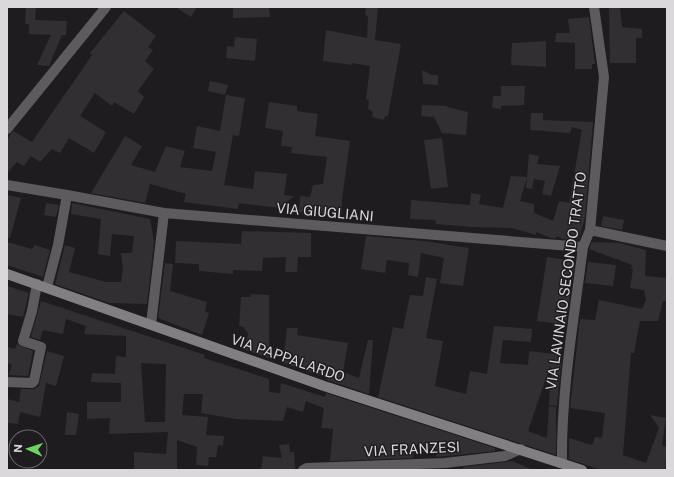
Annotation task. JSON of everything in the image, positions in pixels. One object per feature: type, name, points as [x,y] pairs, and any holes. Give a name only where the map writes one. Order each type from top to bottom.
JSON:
[{"type":"main road","name":"VIA PAPPALARDO","points":[[7,274],[324,386],[521,449],[562,467],[582,470]]},
{"type":"street","points":[[7,129],[106,7]]},
{"type":"street","name":"VIA LAVINAIO SECONDO TRATTO","points":[[562,467],[561,429],[567,367],[583,247],[590,230],[604,77],[594,7]]},
{"type":"street","name":"VIA GIUGLIANI","points":[[7,185],[164,213],[583,247]]},
{"type":"street","points":[[7,382],[32,383],[34,381],[41,347],[23,341],[32,311],[58,245],[66,195]]},
{"type":"street","points":[[151,324],[164,213]]},
{"type":"street","points":[[590,230],[667,246]]},
{"type":"street","name":"VIA FRANZESI","points":[[303,470],[307,468],[445,463],[505,456],[521,449]]},
{"type":"building","points":[[26,7],[36,7],[35,20],[67,21],[66,35],[62,35],[49,66],[37,65],[51,35],[29,34],[29,24],[25,24]]},
{"type":"building","points":[[175,7],[197,7],[191,17]]},
{"type":"building","points":[[233,7],[269,7],[270,17],[233,18]]},
{"type":"building","points":[[366,7],[378,7],[375,40],[401,44],[388,116],[385,116],[384,120],[372,117],[373,112],[368,109],[369,100],[366,99],[370,66],[323,61],[326,30],[367,38],[368,16],[365,15]]},
{"type":"building","points":[[609,7],[620,7],[622,27],[642,29],[642,38],[636,38],[636,63],[610,63]]},
{"type":"building","points":[[124,11],[156,36],[148,47],[153,50],[145,61],[154,69],[138,91],[144,97],[134,114],[114,102],[112,106],[95,93],[80,116],[106,132],[94,153],[69,138],[60,153],[52,149],[40,162],[31,156],[24,166],[17,162],[7,173],[7,140],[13,131],[32,142],[92,55],[90,53]]},
{"type":"building","points":[[589,17],[595,64],[592,64],[592,69],[575,69],[575,43],[555,42],[556,33],[570,33],[568,19]]},
{"type":"building","points":[[235,37],[257,39],[255,61],[226,58],[227,46],[234,47]]},
{"type":"building","points":[[546,41],[546,67],[511,65],[512,43]]},
{"type":"building","points":[[422,70],[432,75],[438,75],[438,85],[423,84]]},
{"type":"building","points":[[210,81],[228,85],[225,95],[208,91]]},
{"type":"building","points":[[501,86],[525,86],[524,105],[501,106],[501,109],[492,108],[493,96],[501,96]]},
{"type":"building","points":[[226,95],[245,98],[239,136],[233,135],[224,185],[253,189],[255,171],[287,174],[284,195],[294,196],[279,208],[239,203],[238,209],[184,202],[186,194],[150,184],[145,203],[91,193],[125,136],[142,146],[131,165],[155,172],[166,146],[185,151],[180,167],[212,171],[216,152],[193,148],[197,126],[220,131]]},
{"type":"building","points":[[269,102],[297,106],[297,111],[318,114],[315,136],[350,141],[342,199],[342,215],[299,212],[300,196],[310,197],[313,185],[323,184],[327,157],[291,153],[292,147],[281,146],[283,131],[265,128]]},
{"type":"building","points":[[422,105],[447,106],[468,112],[466,135],[442,133],[434,117],[421,116]]},
{"type":"building","points":[[531,113],[543,113],[543,120],[593,122],[585,217],[579,239],[563,239],[556,236],[556,238],[551,238],[536,232],[536,235],[512,228],[436,224],[435,220],[410,219],[411,200],[470,205],[471,193],[481,195],[479,204],[503,208],[511,176],[527,177],[520,201],[534,204],[534,213],[553,221],[559,201],[569,203],[582,130],[572,127],[570,133],[530,130]]},
{"type":"building","points":[[442,138],[448,187],[431,189],[424,140]]},
{"type":"building","points":[[529,154],[539,156],[537,164],[560,166],[551,196],[542,194],[545,181],[534,179],[532,189],[526,188]]},
{"type":"building","points":[[7,195],[21,198],[10,238],[7,238]]},
{"type":"building","points":[[46,203],[59,205],[56,217],[44,215]]},
{"type":"building","points":[[72,203],[150,219],[154,242],[147,304],[109,303],[55,284],[65,245],[75,248],[69,272],[106,282],[121,282],[123,269],[121,253],[132,253],[134,236],[112,234],[110,256],[98,254],[101,219],[71,214]]},
{"type":"building","points":[[603,216],[624,220],[622,230],[601,226]]},
{"type":"building","points":[[242,231],[311,233],[311,257],[298,257],[297,272],[285,272],[286,257],[263,258],[262,271],[233,270],[233,274],[199,271],[199,264],[175,263],[176,241],[241,244]]},
{"type":"building","points":[[366,236],[424,241],[469,248],[463,286],[440,283],[444,258],[421,253],[418,277],[408,275],[409,263],[387,260],[385,273],[361,269]]},
{"type":"building","points":[[7,242],[32,249],[35,245],[50,250],[43,277],[7,265]]},
{"type":"building","points":[[592,242],[619,243],[646,250],[645,276],[667,278],[667,301],[663,301],[658,321],[640,321],[634,353],[631,353],[623,455],[646,463],[659,428],[650,415],[666,418],[662,445],[667,447],[665,470],[601,470],[569,459],[569,438],[592,445],[595,437],[602,438],[605,413],[570,408],[580,319],[595,320],[599,300],[642,309],[646,300],[644,290],[630,288],[633,269],[631,269],[632,265],[589,249]]},
{"type":"building","points":[[547,257],[575,261],[572,282],[564,281],[562,292],[570,294],[566,325],[537,321]]},
{"type":"building","points":[[588,262],[616,265],[613,286],[585,283]]},
{"type":"building","points":[[165,263],[173,264],[170,291],[207,302],[205,311],[209,313],[202,335],[158,318]]},
{"type":"building","points":[[426,277],[437,279],[426,338],[443,341],[435,386],[466,394],[470,371],[487,374],[494,326],[532,329],[531,342],[503,340],[500,363],[528,365],[529,351],[562,355],[557,406],[549,405],[550,366],[528,431],[547,438],[549,406],[556,407],[556,455],[378,397],[393,327],[403,329],[410,295],[423,296]]},
{"type":"building","points":[[7,286],[29,293],[23,317],[7,314]]},
{"type":"building","points":[[251,294],[269,295],[269,358],[245,350],[248,333],[243,327],[239,326],[241,297],[251,297]]},
{"type":"building","points":[[41,301],[205,355],[204,358],[269,379],[269,392],[280,393],[281,383],[325,397],[326,393],[495,448],[495,451],[436,457],[437,449],[413,444],[413,458],[330,461],[333,429],[321,428],[324,408],[306,401],[303,412],[287,407],[283,421],[236,419],[201,413],[203,394],[184,394],[182,415],[208,417],[206,435],[224,436],[223,446],[218,445],[216,457],[209,457],[208,466],[196,465],[197,447],[177,440],[177,470],[134,470],[134,452],[166,454],[168,432],[109,434],[110,418],[87,419],[87,402],[121,402],[121,383],[91,382],[92,373],[115,374],[116,356],[126,357],[126,336],[84,334],[86,326],[66,319],[63,334],[43,330],[40,340],[31,337]],"holes":[[[141,363],[166,364],[165,422],[145,422]]]},
{"type":"building","points":[[287,328],[298,328],[297,335],[348,343],[343,372],[359,378],[368,340],[373,340],[369,394],[283,363]]},
{"type":"building","points":[[17,344],[33,351],[28,376],[9,375],[12,364],[7,363],[7,347],[15,349]]},
{"type":"building","points":[[47,351],[64,356],[56,386],[46,383],[40,417],[20,412],[18,424],[7,423],[7,399],[19,402],[21,389],[34,389],[39,386]]},
{"type":"building","points":[[67,412],[79,414],[76,435],[65,435]]},
{"type":"building","points":[[289,444],[290,452],[294,452],[295,470],[261,470],[263,456],[282,458],[279,445]]},
{"type":"building","points":[[512,461],[533,470],[463,470],[463,467]]}]
